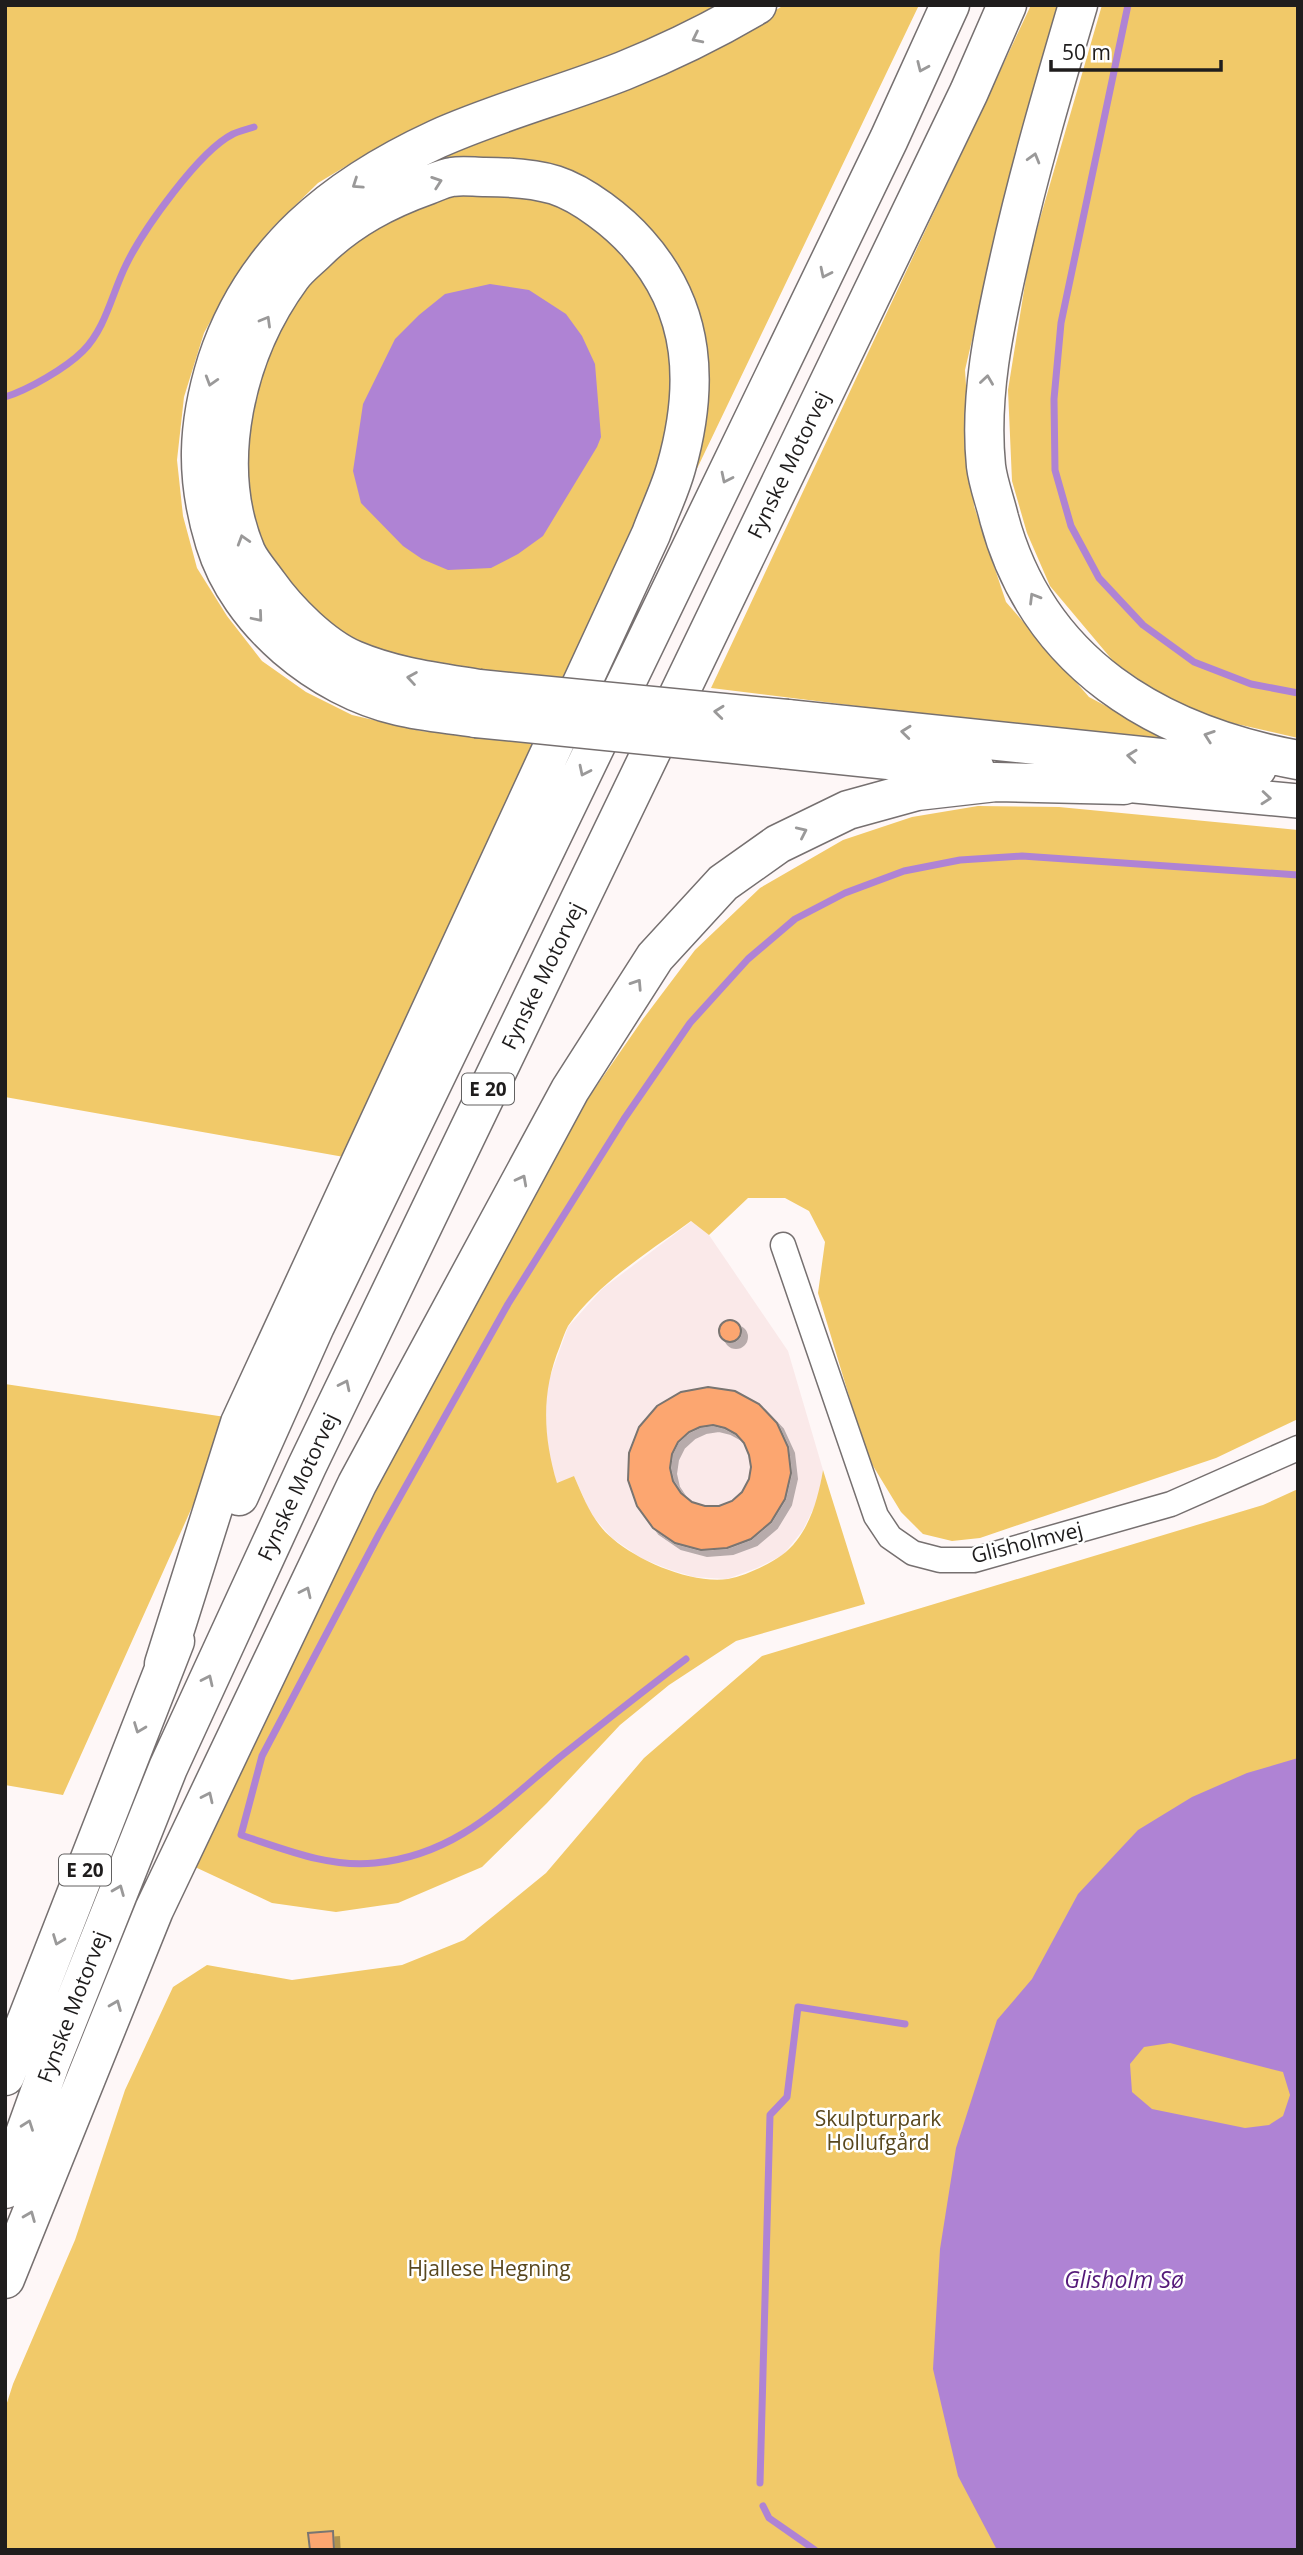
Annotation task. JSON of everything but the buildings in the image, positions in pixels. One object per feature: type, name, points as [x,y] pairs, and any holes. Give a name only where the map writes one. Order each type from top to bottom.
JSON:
[{"type":"highway","points":[[757,5],[698,39],[621,72],[438,138],[375,172],[314,213],[263,267],[227,330],[208,390],[199,448],[205,510],[222,566],[255,616],[293,655],[341,684],[398,706],[478,704],[785,734],[1298,771]]},
{"type":"highway","name":"Fynske Motorvej","points":[[5,2076],[164,1664],[315,1326],[883,152],[950,5]]},
{"type":"highway","name":"Fynske Motorvej","points":[[5,2189],[50,2064],[168,1768],[295,1491],[957,117],[1007,5]]},
{"type":"highway","points":[[1078,5],[1022,204],[996,318],[985,395],[986,468],[1008,549],[1034,600],[1066,645],[1114,689],[1178,725],[1257,752],[1298,760]]},
{"type":"highway","points":[[164,1664],[240,1423],[651,534],[676,471],[687,424],[690,382],[688,339],[656,264],[629,234],[593,205],[556,185],[510,177],[452,177],[392,197],[340,229],[292,276],[257,336],[235,398],[227,464],[236,517],[247,553],[276,595],[312,632],[351,659],[478,704]]},
{"type":"highway","points":[[785,734],[1124,785]]},
{"type":"highway","points":[[5,2279],[154,1910],[357,1484],[570,1090],[655,957],[723,883],[778,844],[848,810],[917,791],[996,782],[1124,785]]},
{"type":"street","points":[[1124,785],[1298,801]]},
{"type":"street","name":"Glisholmvej","points":[[783,1245],[876,1516],[890,1537],[913,1553],[940,1560],[974,1560],[1171,1504],[1298,1448]]},
{"type":"shaded area","points":[[692,1221],[709,1235],[788,1351],[823,1470],[818,1499],[803,1530],[783,1555],[727,1579],[694,1577],[668,1569],[641,1558],[612,1538],[591,1514],[574,1476],[557,1484],[547,1451],[544,1413],[547,1385],[568,1327],[602,1289]]},
{"type":"green space","points":[[5,5],[721,5],[609,60],[424,126],[371,151],[318,183],[269,231],[233,280],[204,333],[184,397],[177,460],[183,516],[197,568],[227,616],[262,661],[306,692],[352,715],[421,731],[536,741],[344,1157],[5,1097]]},
{"type":"green space","points":[[784,5],[919,5],[693,477],[689,474],[695,452],[639,227],[448,165],[441,150],[733,37]]},
{"type":"green space","points":[[1031,5],[1059,5],[1008,186],[965,370],[974,506],[1006,602],[1089,697],[1181,746],[711,688]]},
{"type":"green space","points":[[1102,5],[1298,5],[1298,738],[1206,717],[1159,693],[1114,662],[1050,586],[1027,533],[1012,481],[1008,390],[1030,253]]},
{"type":"green space","points":[[488,190],[546,199],[589,222],[641,270],[673,343],[669,449],[563,683],[416,668],[345,643],[264,558],[242,480],[250,393],[291,305],[324,264],[360,231],[441,193]]},
{"type":"green space","points":[[978,806],[1059,807],[1298,830],[1298,1419],[1216,1458],[980,1538],[952,1541],[923,1534],[901,1512],[867,1456],[818,1293],[825,1242],[809,1211],[785,1198],[748,1198],[709,1235],[691,1221],[609,1282],[580,1310],[568,1326],[554,1363],[547,1397],[547,1431],[557,1483],[574,1476],[600,1526],[624,1548],[667,1570],[714,1580],[742,1575],[763,1566],[791,1547],[810,1517],[823,1470],[865,1604],[736,1641],[669,1685],[620,1725],[482,1867],[398,1903],[336,1912],[272,1903],[195,1867],[347,1546],[457,1334],[589,1097],[643,1019],[695,950],[760,888],[843,840],[912,817]]},
{"type":"green space","points":[[5,1384],[232,1418],[63,1795],[5,1785]]},
{"type":"green space","name":"Skulpturpark Hollufgård","points":[[1298,1489],[1298,2550],[5,2550],[5,2409],[13,2384],[75,2240],[125,2090],[173,1987],[207,1965],[292,1980],[402,1965],[464,1940],[546,1873],[644,1758],[762,1656],[1263,1505]]},
{"type":"water","points":[[490,284],[529,290],[566,314],[582,336],[595,364],[601,437],[543,536],[518,554],[491,568],[448,570],[422,559],[403,546],[361,503],[353,471],[363,404],[395,339],[445,294]]},
{"type":"water","name":"Glisholm Sø","points":[[1298,1758],[1298,2550],[997,2550],[958,2476],[933,2369],[940,2249],[956,2148],[997,2020],[1032,1979],[1078,1894],[1138,1830],[1192,1797],[1247,1773]],"holes":[[[1170,2043],[1283,2072],[1290,2095],[1283,2116],[1269,2125],[1245,2128],[1152,2109],[1132,2092],[1130,2064],[1144,2047]]]},
{"type":"waterway","points":[[1128,5],[1061,323],[1054,399],[1055,470],[1071,526],[1099,578],[1143,625],[1194,662],[1251,684],[1298,693]]},
{"type":"waterway","points":[[5,397],[46,378],[83,351],[103,321],[134,250],[173,193],[219,143],[233,134],[254,127]]},
{"type":"waterway","points":[[686,1659],[497,1810],[454,1839],[430,1850],[375,1863],[341,1863],[307,1856],[241,1835],[262,1756],[379,1534],[508,1304],[624,1119],[690,1023],[748,959],[795,919],[845,893],[904,871],[960,860],[1022,856],[1298,875]]},
{"type":"waterway","points":[[760,2483],[770,2115],[787,2097],[798,2007],[905,2024]]},
{"type":"waterway","points":[[763,2506],[769,2518],[815,2550]]},
{"type":"park label","name":"Hjallese Hegning","points":[[489,2269]]}]
